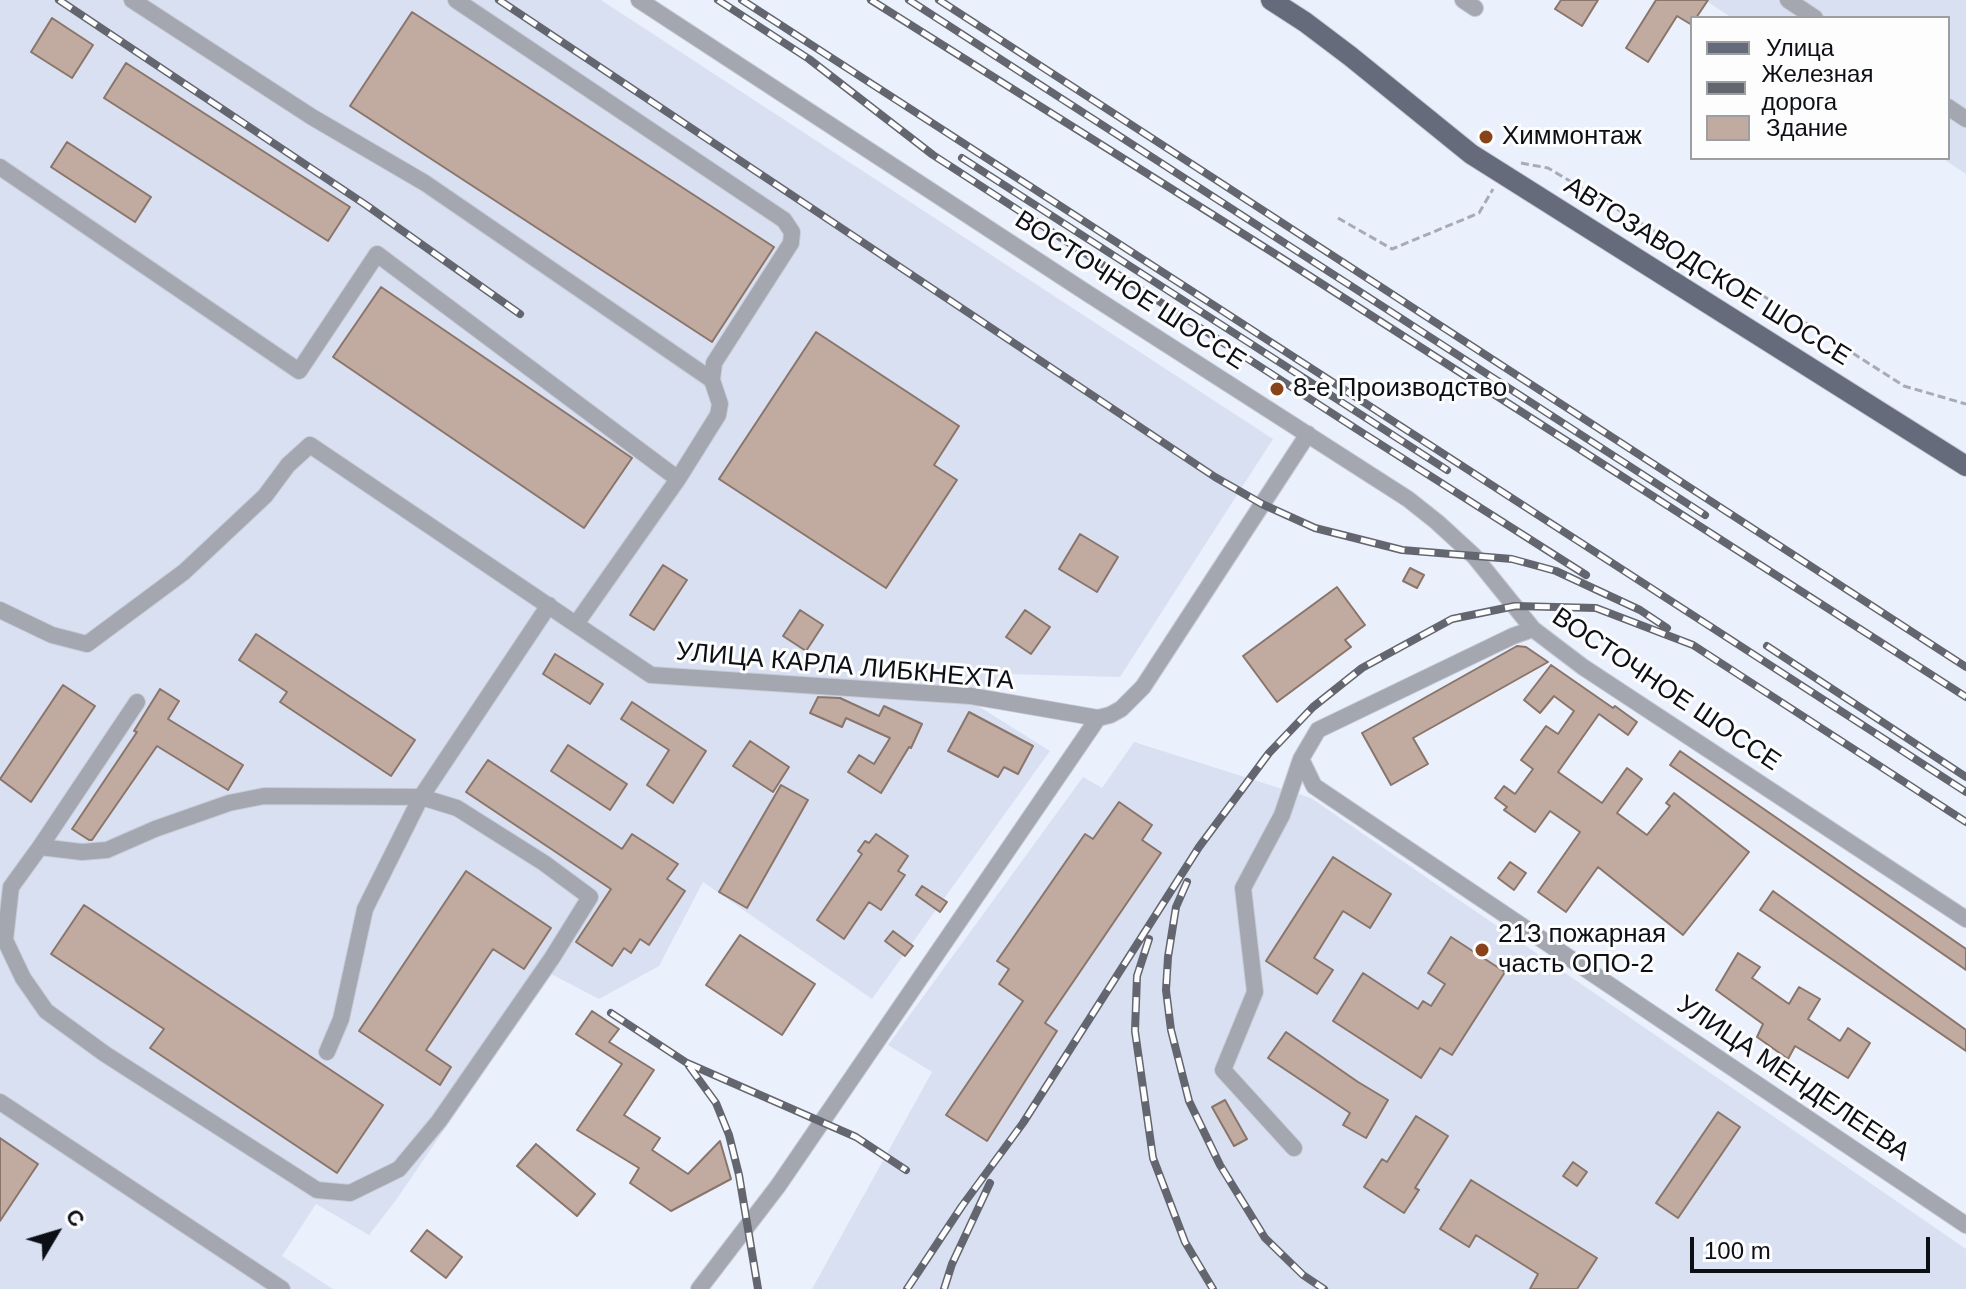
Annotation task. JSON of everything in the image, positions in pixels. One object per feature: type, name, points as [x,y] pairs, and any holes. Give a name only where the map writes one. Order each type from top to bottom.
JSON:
[{"type":"main road","name":"АВТОЗАВОДСКОЕ ШОССЕ","points":[[1271,0],[1350,56],[1471,154],[1966,466]]},
{"type":"street","points":[[132,0],[312,117],[425,183],[712,380]]},
{"type":"street","points":[[456,0],[784,220],[792,232],[791,243],[714,363],[712,380],[720,404],[718,415],[678,479],[576,624]]},
{"type":"street","name":"ВОСТОЧНОЕ ШОССЕ","points":[[639,0],[1408,499],[1474,556],[1533,629],[1583,667],[1966,919]]},
{"type":"street","points":[[1788,0],[1812,16]]},
{"type":"street","points":[[0,167],[299,371],[377,254],[678,479]]},
{"type":"street","points":[[699,1289],[778,1186],[1098,718],[1121,709],[1143,687],[1308,434]]},
{"type":"street","name":"УЛИЦА КАРЛА ЛИБКНЕХТА","points":[[0,610],[52,635],[87,644],[184,572],[265,496],[288,465],[310,445],[651,675],[971,696],[1098,718]]},
{"type":"street","points":[[327,1052],[341,1019],[365,909],[421,797],[549,605]]},
{"type":"street","points":[[1294,1148],[1223,1070],[1255,992],[1243,888],[1282,815],[1301,759],[1318,730],[1533,629]]},
{"type":"street","points":[[40,847],[82,852],[107,850],[229,803],[264,796],[421,797],[457,808],[544,863],[590,897],[552,958],[439,1121],[399,1169],[350,1193],[317,1190],[105,1054],[46,1011],[23,978],[5,940],[11,887],[137,702]]},
{"type":"street","name":"УЛИЦА МЕНДЕЛЕЕВА","points":[[1301,759],[1314,786],[1966,1225]]},
{"type":"street","points":[[0,1102],[282,1289]]},
{"type":"shaded area","points":[[0,0],[601,0],[1273,439],[1120,677],[1007,674],[975,704],[1050,751],[872,999],[703,882],[659,966],[599,999],[551,974],[369,1235],[316,1204],[282,1256],[333,1289],[0,1289]]},
{"type":"shaded area","points":[[1705,0],[1966,0],[1966,174],[1945,160],[1950,160],[1950,16],[1729,16]]},
{"type":"shaded area","points":[[1134,742],[1311,798],[1966,1249],[1966,1289],[812,1289],[932,1072],[888,1045],[1083,777],[1102,788]]},
{"type":"building","points":[[1561,0],[1598,0],[1582,26],[1555,9]]},
{"type":"building","points":[[1656,0],[1708,0],[1697,16],[1690,16],[1690,24],[1677,16],[1648,62],[1626,48]]},
{"type":"building","points":[[412,12],[774,247],[712,342],[350,106]]},
{"type":"building","points":[[52,18],[93,45],[72,78],[31,52]]},
{"type":"building","points":[[126,63],[350,207],[328,241],[104,98]]},
{"type":"building","points":[[67,142],[151,197],[135,222],[51,167]]},
{"type":"building","points":[[381,287],[632,458],[584,528],[333,357]]},
{"type":"building","points":[[816,332],[959,426],[934,465],[957,480],[886,588],[719,479]]},
{"type":"building","points":[[1080,534],[1118,557],[1097,592],[1059,569]]},
{"type":"building","points":[[663,565],[687,580],[654,630],[630,615]]},
{"type":"building","points":[[1410,568],[1424,575],[1417,588],[1403,581]]},
{"type":"building","points":[[1337,587],[1365,625],[1345,640],[1351,647],[1277,702],[1243,656]]},
{"type":"building","points":[[800,610],[823,625],[806,651],[783,636]]},
{"type":"building","points":[[1025,610],[1050,627],[1031,654],[1006,637]]},
{"type":"building","points":[[256,634],[415,740],[391,776],[280,702],[287,692],[239,660]]},
{"type":"building","points":[[1517,646],[1526,647],[1548,662],[1413,738],[1428,764],[1391,785],[1362,733]]},
{"type":"building","points":[[555,654],[603,684],[590,704],[543,674]]},
{"type":"building","points":[[1551,665],[1637,722],[1628,735],[1599,714],[1558,772],[1602,803],[1627,768],[1642,779],[1617,813],[1647,835],[1670,806],[1666,803],[1674,793],[1749,852],[1683,935],[1598,867],[1566,912],[1538,892],[1580,832],[1550,811],[1535,832],[1504,810],[1507,807],[1495,798],[1504,786],[1515,794],[1533,769],[1521,760],[1546,726],[1558,734],[1574,711],[1554,696],[1540,713],[1524,700]]},
{"type":"building","points":[[63,685],[95,706],[31,802],[0,779]]},
{"type":"building","points":[[160,689],[179,701],[168,719],[243,765],[228,790],[157,746],[92,840],[89,840],[72,829],[137,732],[134,731]]},
{"type":"building","points":[[818,697],[840,698],[879,716],[884,706],[922,724],[911,748],[881,793],[848,772],[859,755],[874,764],[890,738],[846,718],[842,727],[810,713]]},
{"type":"building","points":[[632,702],[706,751],[673,803],[647,785],[669,750],[621,719]]},
{"type":"building","points":[[969,712],[1033,746],[1018,774],[1004,767],[998,777],[948,751]]},
{"type":"building","points":[[750,741],[789,767],[773,792],[733,766]]},
{"type":"building","points":[[568,745],[627,784],[610,810],[551,771]]},
{"type":"building","points":[[1680,751],[1966,949],[1966,970],[1670,765]]},
{"type":"building","points":[[488,760],[622,849],[632,834],[678,864],[667,879],[685,891],[649,945],[640,939],[631,953],[624,948],[612,966],[576,942],[611,889],[466,792]]},
{"type":"building","points":[[781,785],[808,800],[747,908],[719,892]]},
{"type":"building","points":[[1119,802],[1152,825],[1142,840],[1161,853],[1045,1023],[1057,1031],[987,1141],[946,1115],[1023,1001],[999,984],[1009,969],[997,961],[1085,834],[1093,839]]},
{"type":"building","points":[[876,834],[908,856],[898,871],[905,875],[881,910],[869,902],[844,939],[817,920],[862,854],[858,851],[865,841],[869,843]]},
{"type":"building","points":[[1333,857],[1391,894],[1370,928],[1343,911],[1314,958],[1333,970],[1317,994],[1266,961]]},
{"type":"building","points":[[1510,862],[1526,873],[1514,890],[1498,878]]},
{"type":"building","points":[[466,871],[551,928],[524,969],[493,949],[426,1050],[451,1067],[440,1085],[359,1031]]},
{"type":"building","points":[[922,886],[947,902],[940,912],[916,895]]},
{"type":"building","points":[[1773,891],[1966,1030],[1966,1051],[1760,910]]},
{"type":"building","points":[[84,905],[383,1105],[337,1173],[150,1048],[164,1029],[51,954]]},
{"type":"building","points":[[893,931],[913,946],[905,956],[885,941]]},
{"type":"building","points":[[740,935],[815,984],[782,1035],[706,985]]},
{"type":"building","points":[[1451,937],[1505,972],[1452,1055],[1440,1048],[1421,1078],[1333,1021],[1363,973],[1418,1009],[1423,1001],[1431,1006],[1445,984],[1428,973]]},
{"type":"building","points":[[1738,953],[1760,967],[1752,978],[1789,1004],[1799,987],[1820,999],[1808,1019],[1840,1041],[1848,1028],[1870,1043],[1848,1078],[1795,1046],[1788,1059],[1757,1037],[1763,1024],[1716,990]]},
{"type":"building","points":[[592,1011],[619,1029],[609,1042],[654,1070],[624,1115],[660,1138],[652,1150],[688,1174],[720,1141],[731,1179],[671,1211],[630,1183],[639,1168],[577,1130],[622,1064],[576,1034]]},
{"type":"building","points":[[1286,1032],[1388,1100],[1366,1138],[1343,1125],[1350,1113],[1268,1058]]},
{"type":"building","points":[[1225,1100],[1247,1139],[1234,1146],[1212,1107]]},
{"type":"building","points":[[1718,1112],[1740,1127],[1678,1218],[1656,1203]]},
{"type":"building","points":[[1416,1116],[1448,1136],[1415,1188],[1419,1190],[1404,1213],[1364,1187],[1382,1159],[1387,1162]]},
{"type":"building","points":[[0,1138],[38,1164],[0,1221]]},
{"type":"building","points":[[536,1144],[595,1194],[577,1216],[517,1166]]},
{"type":"building","points":[[1573,1162],[1587,1172],[1577,1186],[1563,1176]]},
{"type":"building","points":[[1471,1180],[1597,1258],[1577,1289],[1530,1289],[1538,1274],[1476,1235],[1469,1247],[1440,1229]]},
{"type":"building","points":[[427,1230],[462,1257],[446,1278],[411,1251]]},
{"type":"railway","points":[[59,0],[366,205],[520,314]]},
{"type":"railway","points":[[499,0],[1215,477],[1262,504],[1315,528],[1402,550],[1512,559],[1556,571],[1640,610],[1667,628]]},
{"type":"railway","points":[[718,0],[809,59],[933,155],[1586,575]]},
{"type":"railway","points":[[742,0],[1966,792]]},
{"type":"railway","points":[[871,0],[1280,257],[1966,697]]},
{"type":"railway","points":[[909,0],[1705,515]]},
{"type":"railway","points":[[939,0],[1966,667]]},
{"type":"railway","points":[[962,158],[1447,470]]},
{"type":"railway","points":[[907,1289],[962,1206],[1023,1123],[1199,847],[1269,753],[1313,707],[1362,668],[1452,619],[1515,606],[1596,608],[1693,645],[1966,822]]},
{"type":"railway","points":[[1767,646],[1966,777]]},
{"type":"railway","points":[[1187,882],[1176,907],[1166,990],[1171,1030],[1189,1101],[1220,1165],[1265,1238],[1303,1275],[1324,1289]]},
{"type":"railway","points":[[1149,939],[1137,976],[1135,1031],[1153,1158],[1185,1242],[1213,1289]]},
{"type":"railway","points":[[611,1013],[687,1063],[856,1137],[906,1170]]},
{"type":"railway","points":[[689,1066],[716,1103],[729,1135],[739,1175],[758,1289]]},
{"type":"railway","points":[[944,1289],[952,1264],[990,1183]]},
{"type":"place","name":"Химмонтаж","points":[[1486,137]]},
{"type":"place","name":"8-е Производство","points":[[1277,389]]},
{"type":"place","name":"213 пожарная часть ОПО-2","points":[[1482,950]]}]
